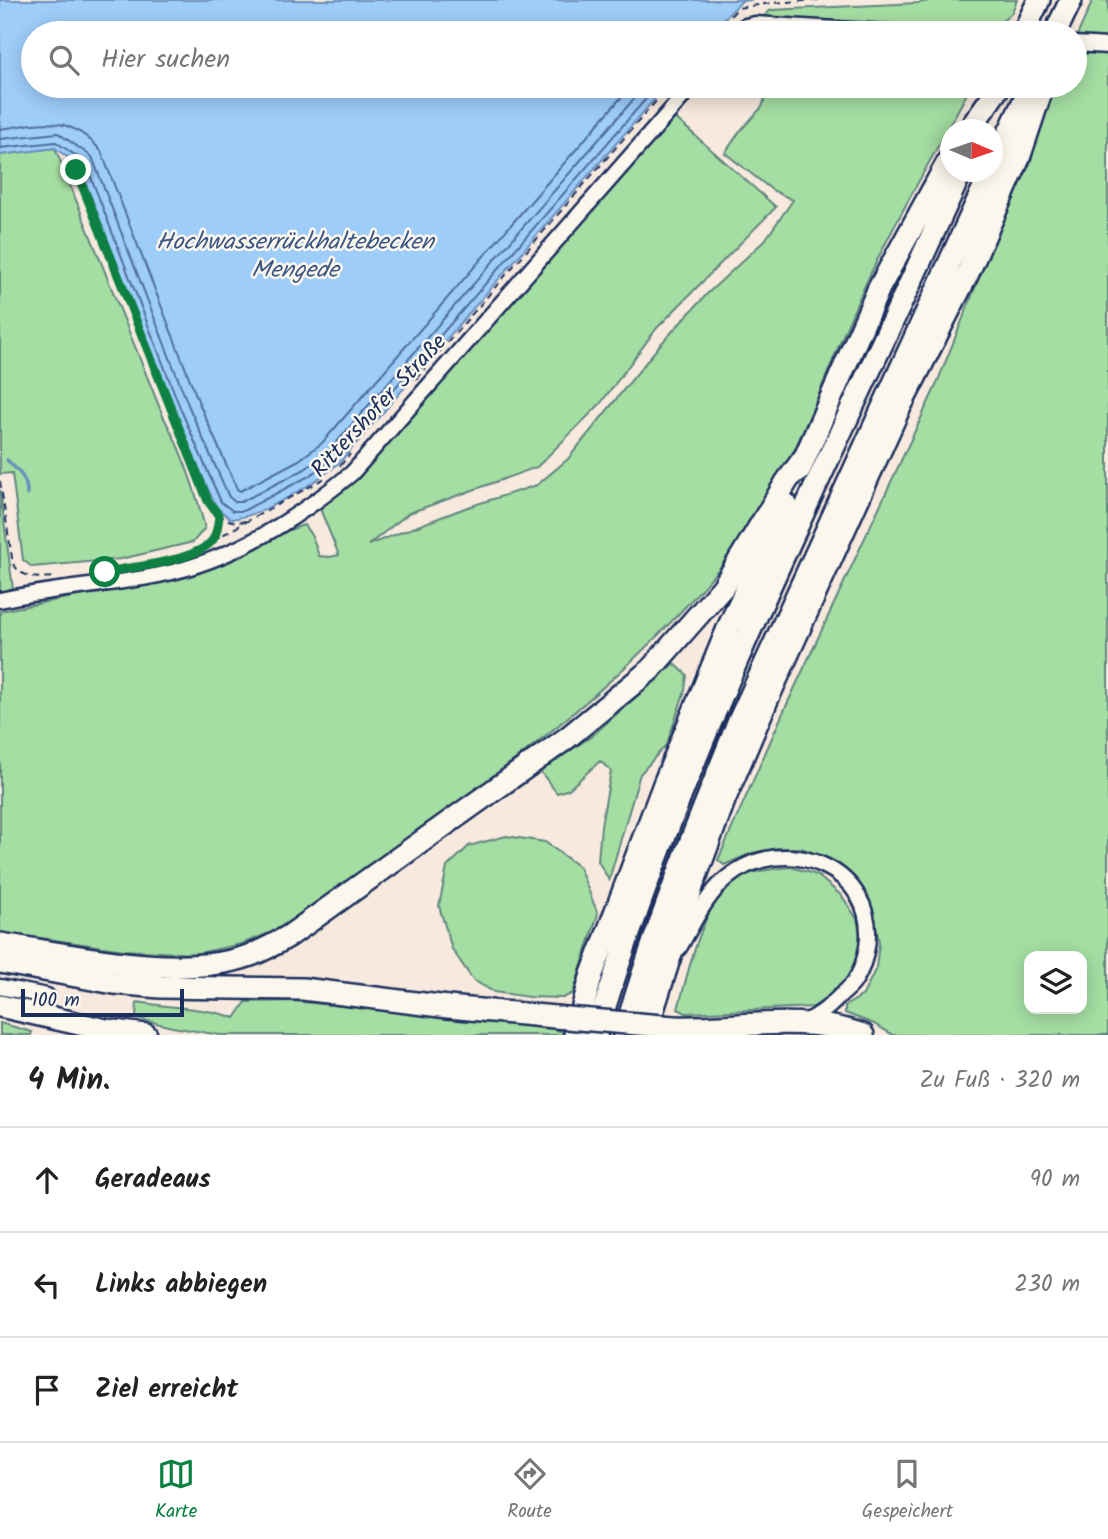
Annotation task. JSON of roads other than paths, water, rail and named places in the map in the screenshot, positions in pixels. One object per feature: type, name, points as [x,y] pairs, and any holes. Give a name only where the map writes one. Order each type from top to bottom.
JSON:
[{"type":"highway","points":[[1029,21],[1039,0]]},
{"type":"highway","points":[[1062,21],[1070,1]]},
{"type":"highway","points":[[977,119],[991,98]]},
{"type":"highway","points":[[985,119],[994,98]]},
{"type":"highway","points":[[1003,146],[1025,98]]},
{"type":"highway","points":[[645,1035],[698,872],[762,712],[898,411],[968,273],[1019,158],[1039,98]]},
{"type":"highway","points":[[575,1035],[592,974],[664,784],[729,626],[779,523],[804,458],[879,288],[940,176]]},
{"type":"highway","points":[[596,1035],[645,886],[681,792],[761,607],[956,182]]},
{"type":"highway","points":[[624,1035],[637,989],[739,721],[986,182]]},
{"type":"highway","points":[[0,944],[133,963],[179,966],[208,965],[250,955],[289,936],[567,738],[650,670],[723,587],[804,458]]},
{"type":"highway","points":[[0,962],[114,983],[160,987],[303,989],[448,1007],[674,1027],[712,1028],[803,1023],[840,1027],[863,1035]]},
{"type":"highway","points":[[0,1006],[106,1030],[146,1035]]},
{"type":"highway","points":[[30,1014],[75,1035]]},
{"type":"street","name":"Rittershofer Straße","points":[[0,600],[39,592],[124,582],[198,565],[259,538],[316,503],[352,473],[681,98]]},
{"type":"street","points":[[663,976],[716,889],[728,877],[761,859],[789,855],[809,859],[829,868],[846,881],[858,897],[866,920],[868,939],[864,961],[854,982],[820,1016],[803,1023]]},
{"type":"street","points":[[114,983],[191,996]]},
{"type":"street","points":[[0,987],[47,996]]},
{"type":"water","name":"Hochwasserrückhaltebecken Mengede","points":[[0,0],[752,0],[742,1],[721,21],[21,21],[21,98],[656,98],[340,462],[288,497],[243,517],[231,519],[216,507],[174,413],[79,166],[55,148],[0,155]]},
{"type":"waterway","points":[[7,460],[24,479],[27,495]]}]
